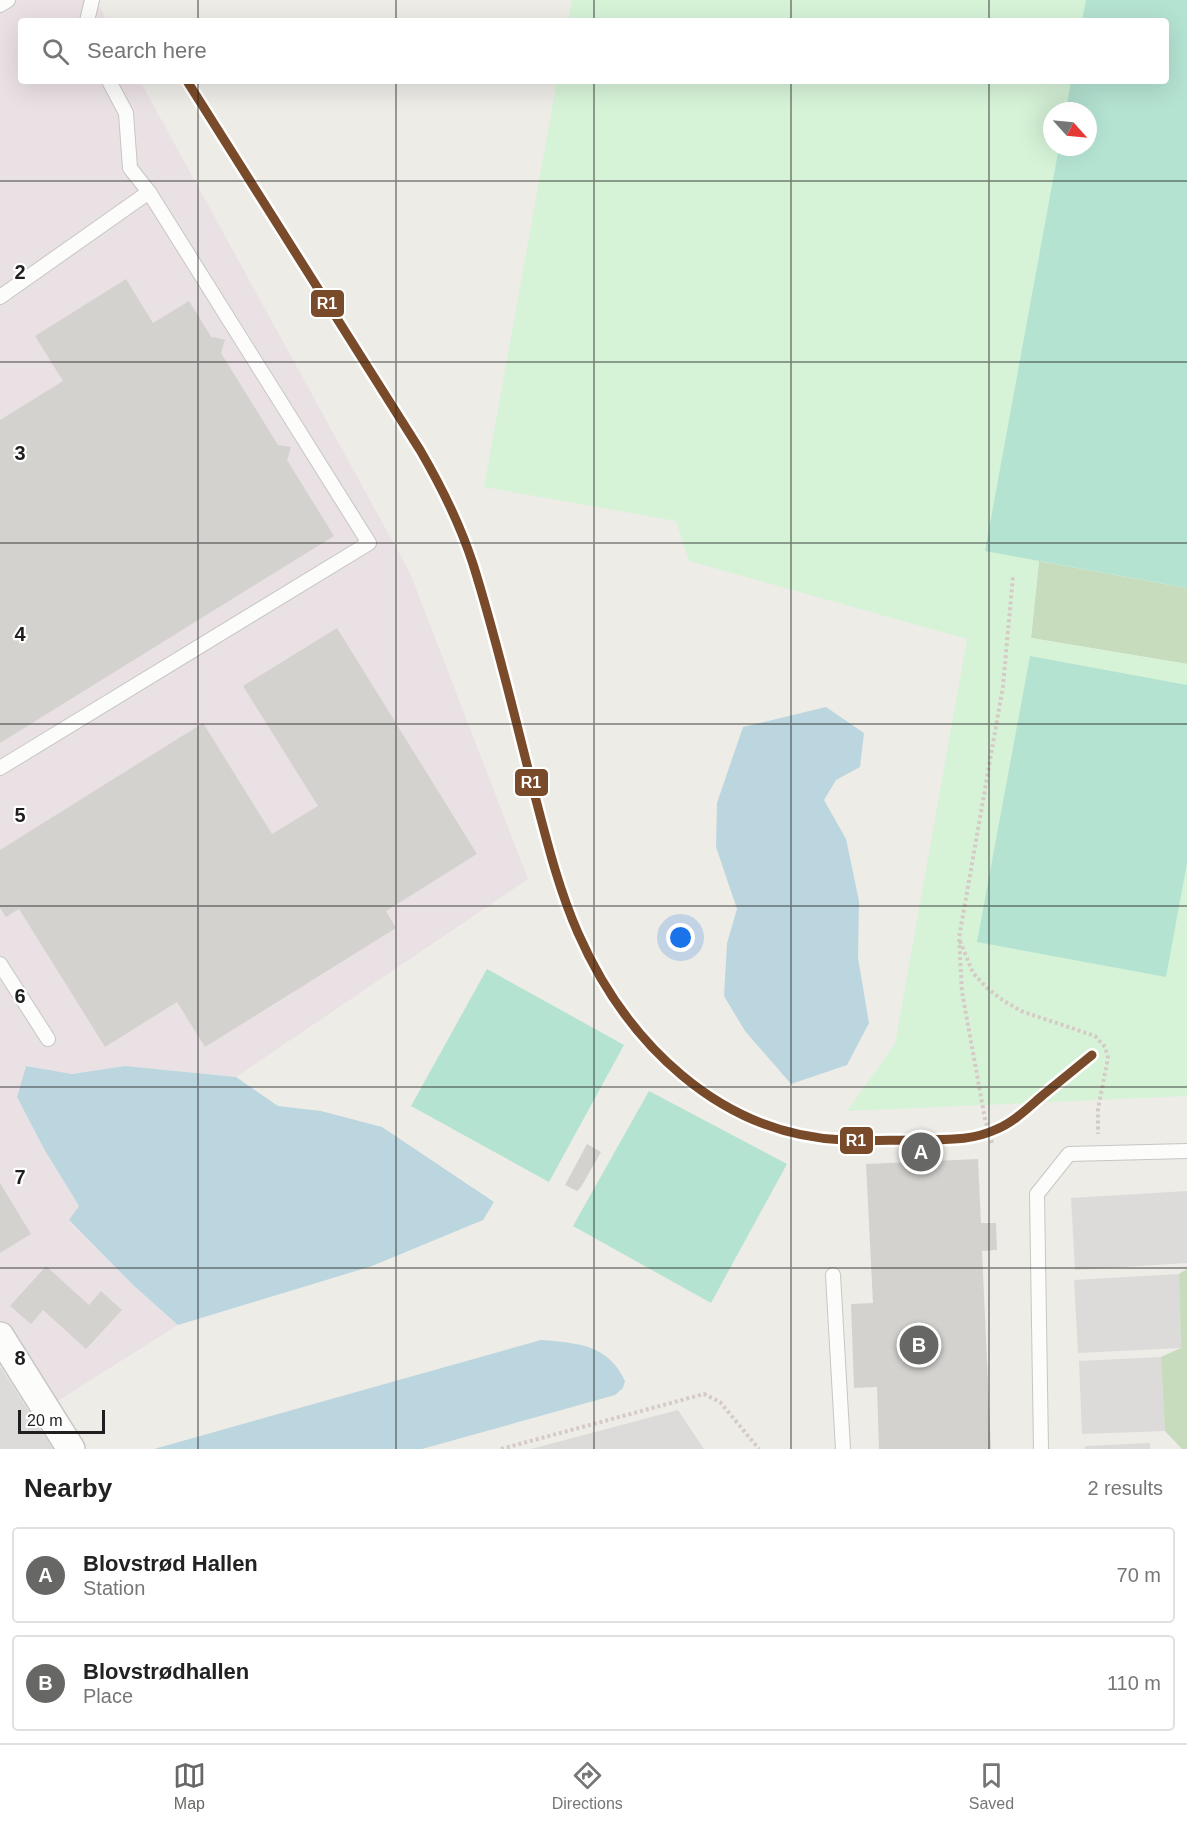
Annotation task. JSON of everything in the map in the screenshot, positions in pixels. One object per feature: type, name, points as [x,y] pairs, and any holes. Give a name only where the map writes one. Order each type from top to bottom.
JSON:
[{"type":"street","points":[[0,1336],[71,1449]]},
{"type":"lane","points":[[0,5],[8,0]]},
{"type":"lane","points":[[88,18],[92,0]]},
{"type":"lane","points":[[0,768],[369,543],[149,192],[130,168],[126,113],[111,84]]},
{"type":"lane","points":[[0,297],[149,192]]},
{"type":"lane","points":[[0,964],[48,1039]]},
{"type":"lane","points":[[1041,1449],[1037,1194],[1069,1154],[1187,1151]]},
{"type":"lane","points":[[833,1275],[843,1449]]},
{"type":"path","points":[[992,1143],[985,1119],[962,992],[959,938],[1003,686],[1013,576]]},
{"type":"path","points":[[959,938],[973,973],[1004,1001],[1021,1011],[1095,1036],[1106,1047],[1108,1058],[1098,1109],[1099,1153]]},
{"type":"path","points":[[501,1449],[704,1394],[720,1402],[759,1449]]},
{"type":"shaded area","points":[[0,0],[96,0],[105,18],[18,18],[18,84],[142,84],[410,573],[528,879],[236,1077],[125,1066],[72,1074],[26,1066],[17,1097],[44,1149],[79,1206],[69,1221],[133,1285],[178,1325],[53,1404],[0,1320]]},
{"type":"shaded area","points":[[1187,1191],[1187,1263],[1075,1270],[1071,1198]]},
{"type":"shaded area","points":[[1179,1274],[1181,1348],[1078,1353],[1074,1280]]},
{"type":"shaded area","points":[[1161,1357],[1165,1431],[1082,1434],[1079,1361]]},
{"type":"shaded area","points":[[0,1366],[53,1449],[0,1449]]},
{"type":"shaded area","points":[[678,1410],[704,1449],[531,1449]]},
{"type":"shaded area","points":[[1150,1443],[1150,1449],[1085,1449],[1085,1446]]},
{"type":"green space","points":[[572,0],[1187,0],[1187,588],[1039,561],[1031,638],[1187,664],[1187,1096],[847,1111],[895,1044],[967,639],[689,561],[676,521],[484,487],[556,84],[1169,84],[1169,18],[569,18]]},
{"type":"green space","points":[[1086,0],[1187,0],[1187,588],[985,551],[1057,156],[1097,156],[1097,102],[1068,102],[1070,84],[1169,84],[1169,18],[1083,18]]},
{"type":"green space","points":[[1039,561],[1187,588],[1187,664],[1031,638]]},
{"type":"green space","points":[[1030,656],[1187,685],[1187,863],[1166,977],[977,942]]},
{"type":"green space","points":[[487,969],[624,1045],[549,1182],[411,1106]]},
{"type":"green space","points":[[649,1091],[787,1164],[711,1303],[573,1226]]},
{"type":"green space","points":[[1187,1269],[1187,1449],[1182,1449],[1165,1431],[1161,1357],[1181,1348],[1179,1274]]},
{"type":"water","points":[[826,707],[864,733],[860,767],[836,780],[824,800],[846,839],[859,901],[858,958],[869,1023],[847,1065],[791,1084],[745,1031],[724,996],[727,943],[737,909],[716,847],[717,803],[743,727]]},
{"type":"water","points":[[26,1066],[72,1074],[125,1066],[236,1077],[278,1106],[321,1111],[382,1127],[494,1202],[483,1220],[372,1266],[178,1325],[133,1285],[69,1220],[79,1206],[44,1149],[17,1097]]},
{"type":"water","points":[[541,1340],[567,1342],[600,1353],[610,1359],[618,1369],[625,1381],[623,1388],[615,1395],[422,1449],[154,1449]]},
{"type":"building","points":[[126,279],[153,323],[189,301],[212,338],[225,340],[221,353],[278,445],[291,447],[287,460],[334,536],[0,743],[0,420],[63,381],[35,336]]},
{"type":"building","points":[[337,628],[477,854],[386,911],[396,928],[205,1047],[177,1002],[105,1047],[19,909],[6,917],[0,908],[0,850],[203,723],[272,834],[318,806],[243,686]]},
{"type":"building","points":[[587,1144],[601,1152],[577,1191],[565,1185]]},
{"type":"building","points":[[978,1159],[981,1223],[996,1223],[997,1250],[982,1251],[991,1449],[879,1449],[877,1387],[854,1388],[851,1304],[873,1303],[866,1164]]},
{"type":"building","points":[[0,1183],[31,1234],[0,1253]]},
{"type":"building","points":[[46,1266],[89,1305],[101,1291],[122,1310],[86,1349],[43,1310],[31,1324],[10,1306]]},
{"type":"transit line","name":"R1","points":[[189,84],[420,450],[450,506],[468,549],[482,593],[544,831],[565,900],[598,973],[622,1011],[650,1045],[682,1076],[718,1101],[756,1121],[799,1134],[844,1140],[955,1139],[987,1133],[1015,1118],[1092,1055]]},
{"type":"place","name":"Blovstrød Hallen","points":[[921,1152]]},
{"type":"place","name":"Blovstrødhallen","points":[[919,1345]]}]
